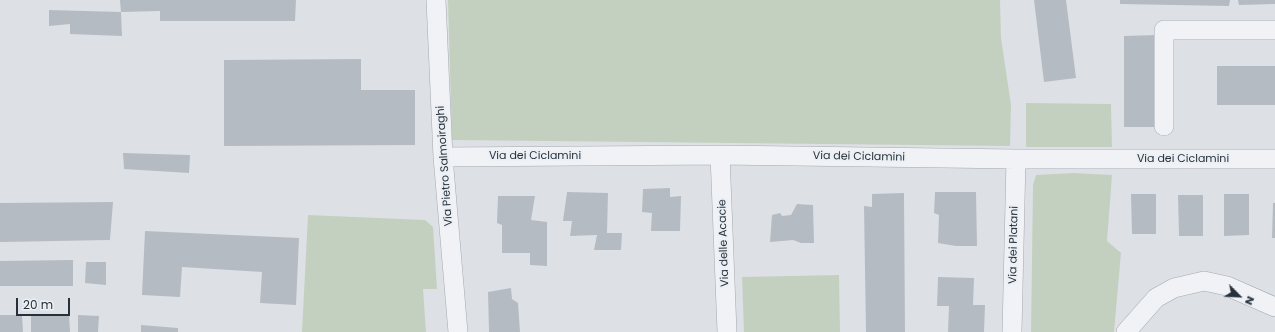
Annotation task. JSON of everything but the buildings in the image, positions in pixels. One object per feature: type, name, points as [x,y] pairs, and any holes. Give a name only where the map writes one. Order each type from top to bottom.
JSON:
[{"type":"street","name":"Via Pietro Salmoiraghi","points":[[436,0],[443,157],[458,332]]},
{"type":"street","points":[[1164,126],[1164,30],[1275,30]]},
{"type":"street","name":"Via dei Ciclamini","points":[[443,157],[720,155],[1016,159],[1275,159]]},
{"type":"street","name":"Via delle Acacie","points":[[720,155],[728,332]]},
{"type":"street","name":"Via dei Platani","points":[[1012,332],[1016,159]]},
{"type":"street","points":[[1126,332],[1156,298],[1174,288],[1204,281],[1226,286],[1275,307]]},
{"type":"green space","points":[[448,0],[1000,0],[1001,38],[1011,105],[1010,146],[452,140]]},
{"type":"green space","points":[[1026,103],[1111,104],[1112,147],[1026,147]]},
{"type":"green space","points":[[1073,173],[1112,175],[1107,241],[1121,253],[1114,332],[1031,332],[1033,185],[1036,175]]},
{"type":"green space","points":[[308,215],[425,220],[433,227],[437,289],[423,289],[426,332],[302,332]]},
{"type":"green space","points":[[839,275],[840,332],[744,332],[742,277]]}]
